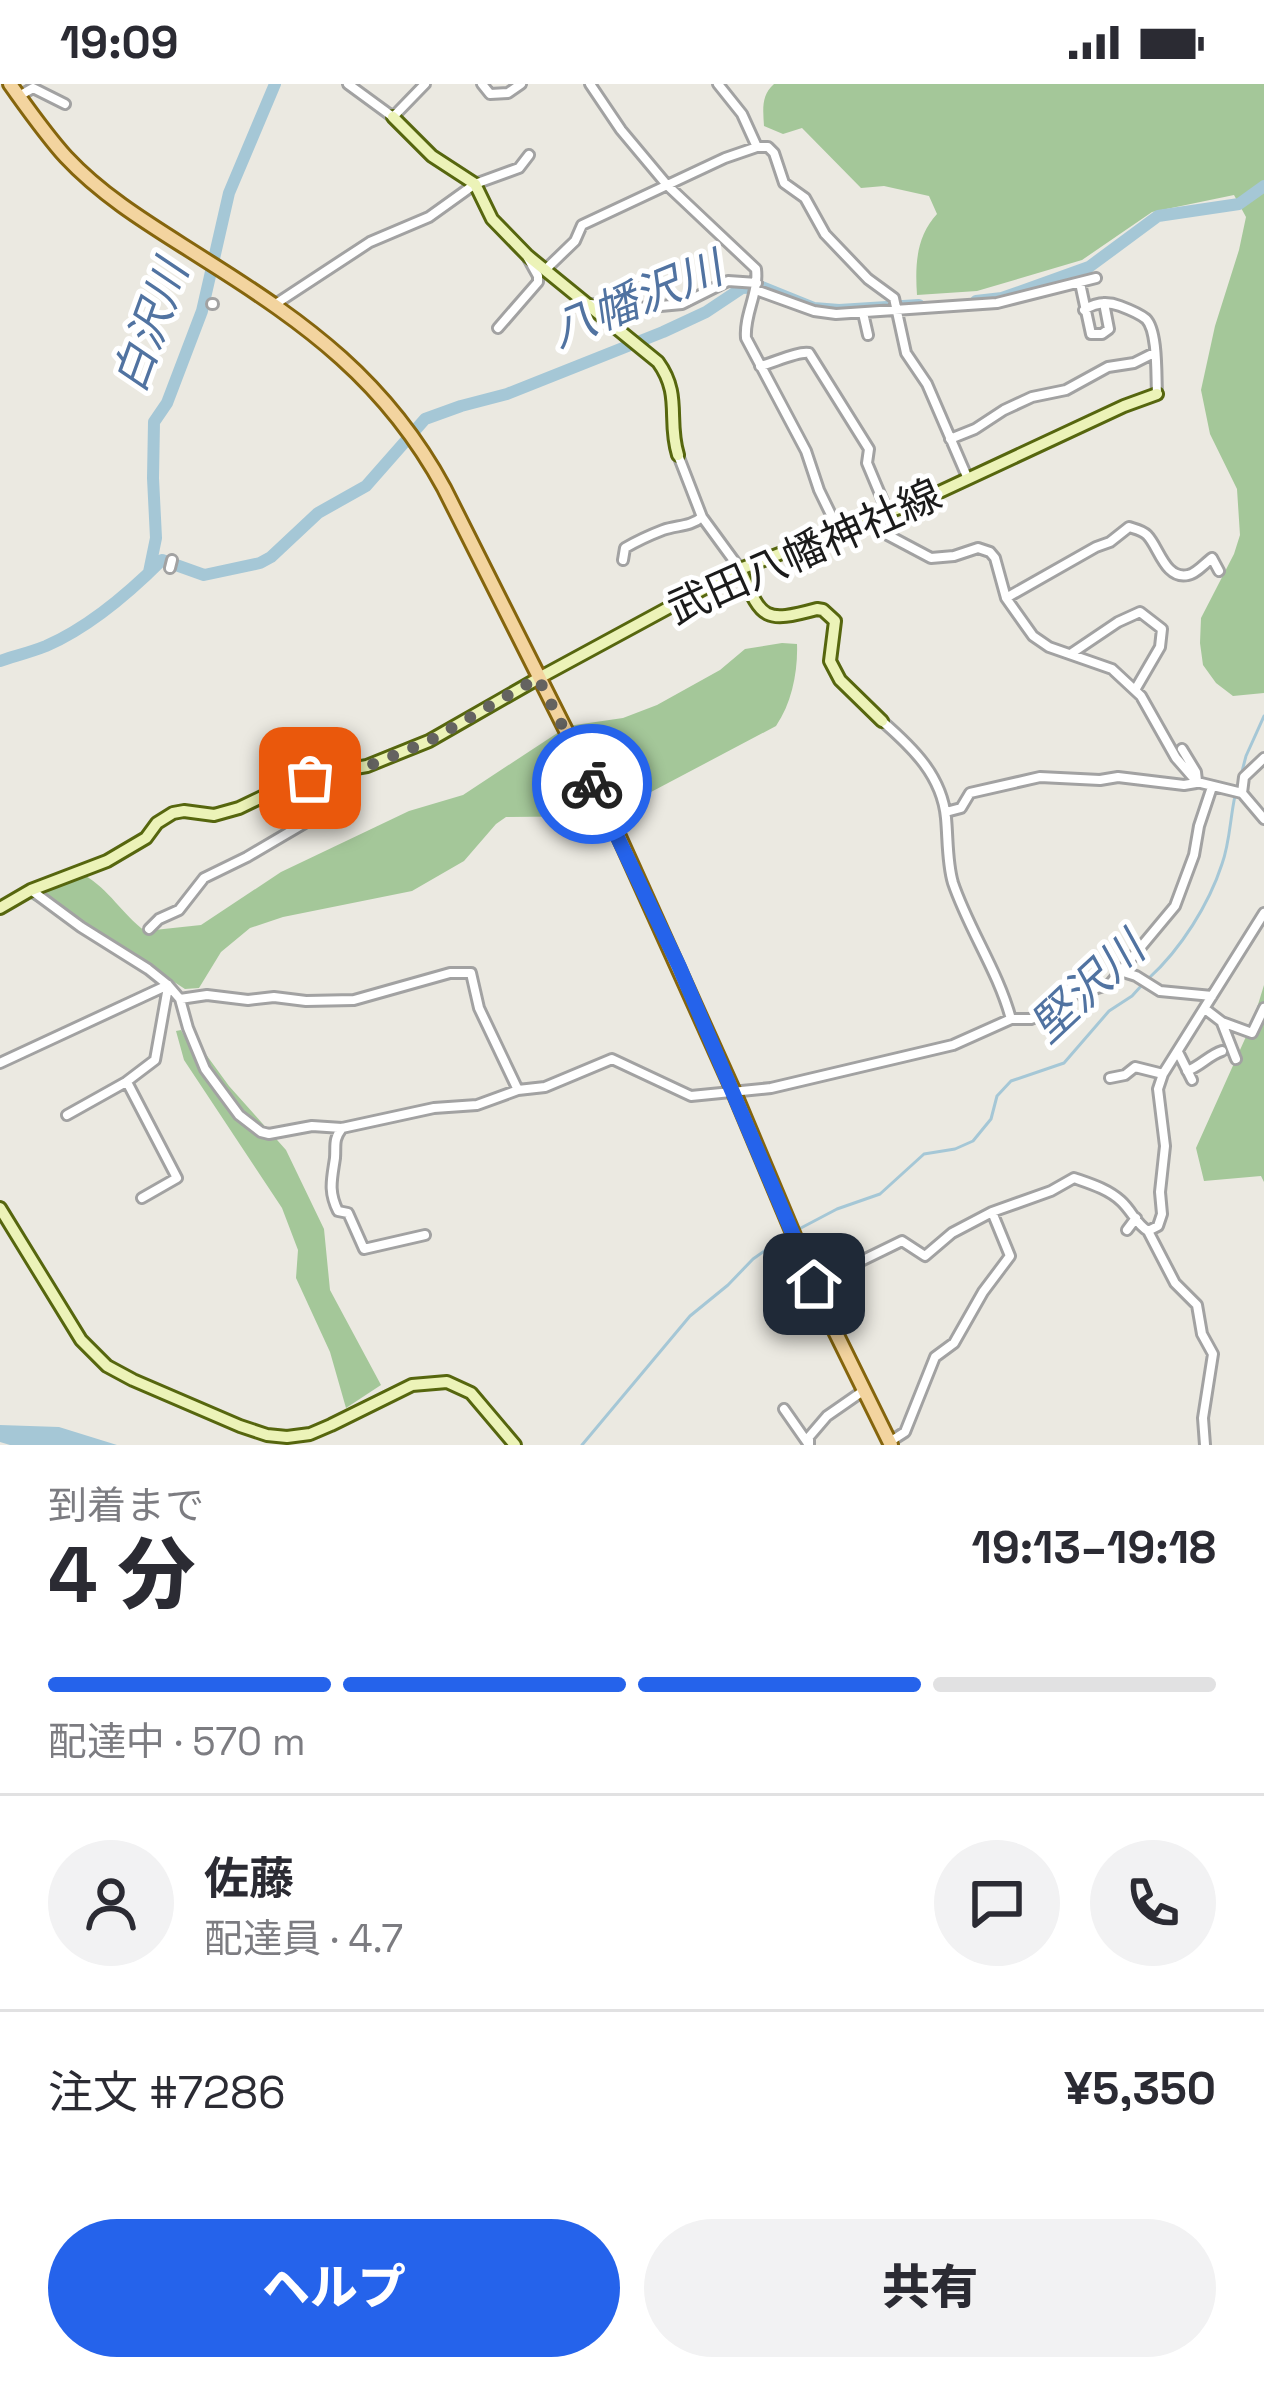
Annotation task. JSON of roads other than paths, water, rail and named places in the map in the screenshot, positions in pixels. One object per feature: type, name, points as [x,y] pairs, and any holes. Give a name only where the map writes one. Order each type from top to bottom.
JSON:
[{"type":"main road","points":[[10,84],[67,158],[99,186],[346,360],[424,453],[616,830],[817,1291],[890,1444]]},
{"type":"street","points":[[349,84],[393,117],[432,156],[476,184],[492,219],[544,272],[658,362],[670,381],[675,406],[673,436],[702,518],[740,569],[759,608],[779,618],[823,610],[836,621],[830,661],[840,680],[907,743],[939,784],[954,884],[1005,995],[1011,1019]]},
{"type":"street","points":[[393,117],[425,84]]},
{"type":"street","points":[[482,84],[490,94],[508,93],[521,84]]},
{"type":"street","points":[[590,84],[667,185],[756,269],[746,338],[806,451],[838,531]]},
{"type":"street","points":[[718,84],[742,114],[757,147]]},
{"type":"street","points":[[19,97],[32,88],[64,104]]},
{"type":"street","points":[[544,272],[575,241],[582,225],[725,158],[768,147],[784,183],[805,198],[825,234],[896,307],[906,352],[927,384],[968,479]]},
{"type":"street","points":[[273,305],[370,242],[429,217],[476,184],[519,168],[529,155]]},
{"type":"street","points":[[498,328],[538,282],[528,256]]},
{"type":"street","points":[[587,304],[639,308],[682,304],[728,281],[814,310],[863,313],[896,307],[997,304],[1096,278]]},
{"type":"street","points":[[1080,283],[1090,334],[1108,329],[1104,303]]},
{"type":"street","points":[[506,303],[532,290]]},
{"type":"street","points":[[1084,310],[1095,303],[1116,304],[1148,320],[1154,334],[1157,394]]},
{"type":"street","points":[[863,313],[868,335]]},
{"type":"street","points":[[760,366],[809,352],[869,449],[867,463],[888,513]]},
{"type":"street","points":[[950,439],[1032,397],[1066,391],[1108,367],[1154,353]]},
{"type":"street","name":"武田八幡神社線","points":[[0,908],[31,890],[107,861],[146,838],[172,813],[214,815],[239,808],[310,778],[368,766],[429,741],[740,569],[888,513],[1157,394]]},
{"type":"street","points":[[623,560],[631,544],[702,518]]},
{"type":"street","points":[[863,522],[931,558],[978,548],[989,552],[1006,598],[1033,636],[1048,647],[1104,664],[1135,690],[1176,758],[1197,782]]},
{"type":"street","points":[[1006,598],[1129,527],[1142,530],[1176,573],[1194,573],[1212,558],[1220,572]]},
{"type":"street","points":[[1070,654],[1141,612],[1162,629],[1162,641],[1135,690]]},
{"type":"street","points":[[1182,749],[1197,782]]},
{"type":"street","points":[[1242,793],[1244,777],[1264,758]]},
{"type":"street","points":[[946,812],[961,808],[970,793],[1040,777],[1118,777],[1184,785],[1197,782],[1242,793],[1264,819]]},
{"type":"street","points":[[149,929],[179,910],[204,878],[315,818],[320,804],[310,778]]},
{"type":"street","points":[[31,890],[168,985],[180,999],[205,1069],[251,1126],[269,1134],[312,1126],[342,1128],[434,1108],[476,1106],[518,1090],[544,1087],[612,1059],[691,1096],[770,1088],[953,1045],[1011,1019],[1046,1013],[1065,998],[1110,985],[1159,928],[1175,906],[1215,787]]},
{"type":"street","points":[[1148,1231],[1158,1226],[1162,1214],[1165,1146],[1157,1089],[1264,914]]},
{"type":"street","points":[[1120,971],[1160,991],[1212,996]]},
{"type":"street","points":[[180,999],[207,995],[248,1000],[354,1000],[450,973],[470,973],[479,1008],[518,1090]]},
{"type":"street","points":[[0,1064],[168,985]]},
{"type":"street","points":[[67,1115],[155,1060],[168,985]]},
{"type":"street","points":[[1205,1009],[1222,1022],[1252,1033],[1264,1008]]},
{"type":"street","points":[[1222,1022],[1236,1059]]},
{"type":"street","points":[[1178,1052],[1193,1073],[1222,1051]]},
{"type":"street","points":[[1110,1078],[1135,1067],[1163,1074]]},
{"type":"street","points":[[126,1082],[177,1178],[142,1198]]},
{"type":"street","points":[[342,1128],[335,1138],[329,1187],[334,1205],[348,1213],[364,1249],[425,1235]]},
{"type":"street","points":[[817,1291],[902,1241],[925,1256],[952,1233],[992,1212],[1030,1201],[1074,1178],[1107,1190],[1148,1231],[1175,1283],[1197,1305],[1202,1334],[1213,1354],[1203,1418],[1205,1445]]},
{"type":"street","points":[[0,1208],[81,1340],[118,1373],[239,1426],[287,1437],[310,1434],[412,1385],[447,1382],[471,1393],[515,1445]]},
{"type":"street","points":[[890,1444],[905,1432],[935,1357],[954,1343],[1010,1256],[992,1212]]},
{"type":"street","points":[[1127,1230],[1136,1218]]},
{"type":"street","points":[[808,1444],[809,1436],[827,1416],[863,1390]]},
{"type":"street","points":[[784,1409],[808,1444]]},
{"type":"water","points":[[0,1425],[59,1427],[117,1445],[10,1445],[0,1442]]},
{"type":"waterway","name":"白沢川","points":[[149,572],[156,538],[154,422],[167,403],[202,311],[229,193],[275,84]]},
{"type":"waterway","name":"八幡沢川","points":[[976,301],[1002,298],[1089,267],[1158,216],[1239,204],[1264,186]]},
{"type":"waterway","name":"八幡沢川","points":[[0,661],[78,629],[162,560],[204,575],[260,563],[318,513],[366,486],[425,419],[507,394],[663,332],[742,288],[762,287],[814,308],[919,305]]},
{"type":"waterway","name":"堅沢川","points":[[1238,787],[1264,716]]},
{"type":"waterway","name":"堅沢川","points":[[1149,978],[1183,940],[1210,895],[1225,856],[1235,796]]},
{"type":"waterway","name":"堅沢川","points":[[799,1229],[880,1194],[924,1154],[973,1141],[991,1119],[997,1096],[1011,1081],[1064,1063],[1109,1011],[1142,985]]},
{"type":"waterway","name":"堅沢川","points":[[582,1445],[690,1316],[753,1259],[790,1233]]}]
